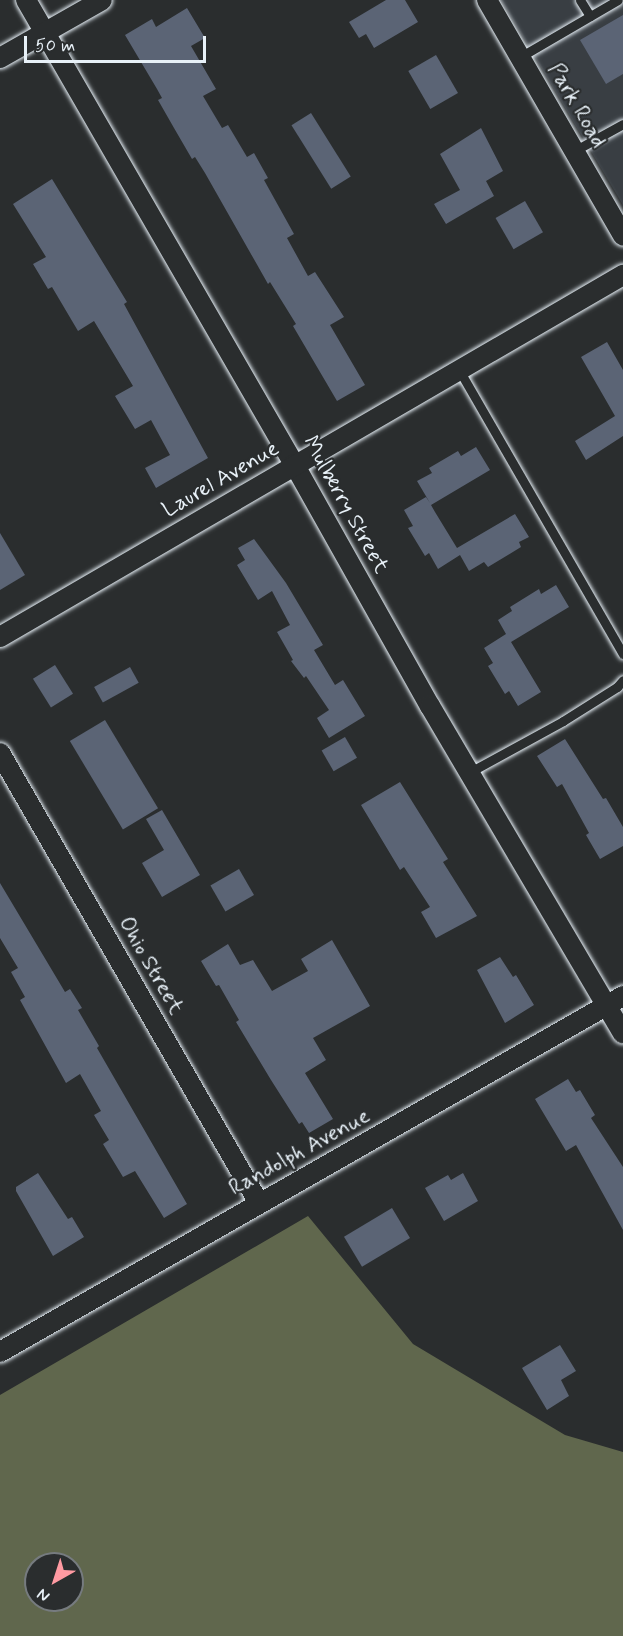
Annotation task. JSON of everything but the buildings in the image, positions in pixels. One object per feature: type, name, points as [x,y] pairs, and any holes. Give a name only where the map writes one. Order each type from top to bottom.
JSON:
[{"type":"street","name":"Mulberry Street","points":[[26,0],[470,772],[615,1000],[623,1033]]},
{"type":"street","points":[[0,58],[102,0]]},
{"type":"street","name":"Park Road","points":[[487,0],[623,236]]},
{"type":"street","name":"Laurel Avenue","points":[[0,637],[623,275]]},
{"type":"street","name":"Ohio Street","points":[[0,753],[259,1203]]},
{"type":"street","name":"Randolph Avenue","points":[[0,1352],[615,1000]]},
{"type":"lane","points":[[580,0],[590,16]]},
{"type":"lane","points":[[519,57],[618,0]]},
{"type":"lane","points":[[574,151],[623,124]]},
{"type":"lane","points":[[459,370],[623,654]]},
{"type":"lane","points":[[470,772],[563,721],[617,687],[623,680]]},
{"type":"shaded area","points":[[501,0],[623,0],[623,205]]},
{"type":"green space","points":[[308,1216],[413,1344],[565,1435],[623,1452],[623,1636],[0,1636],[0,1395]]}]
